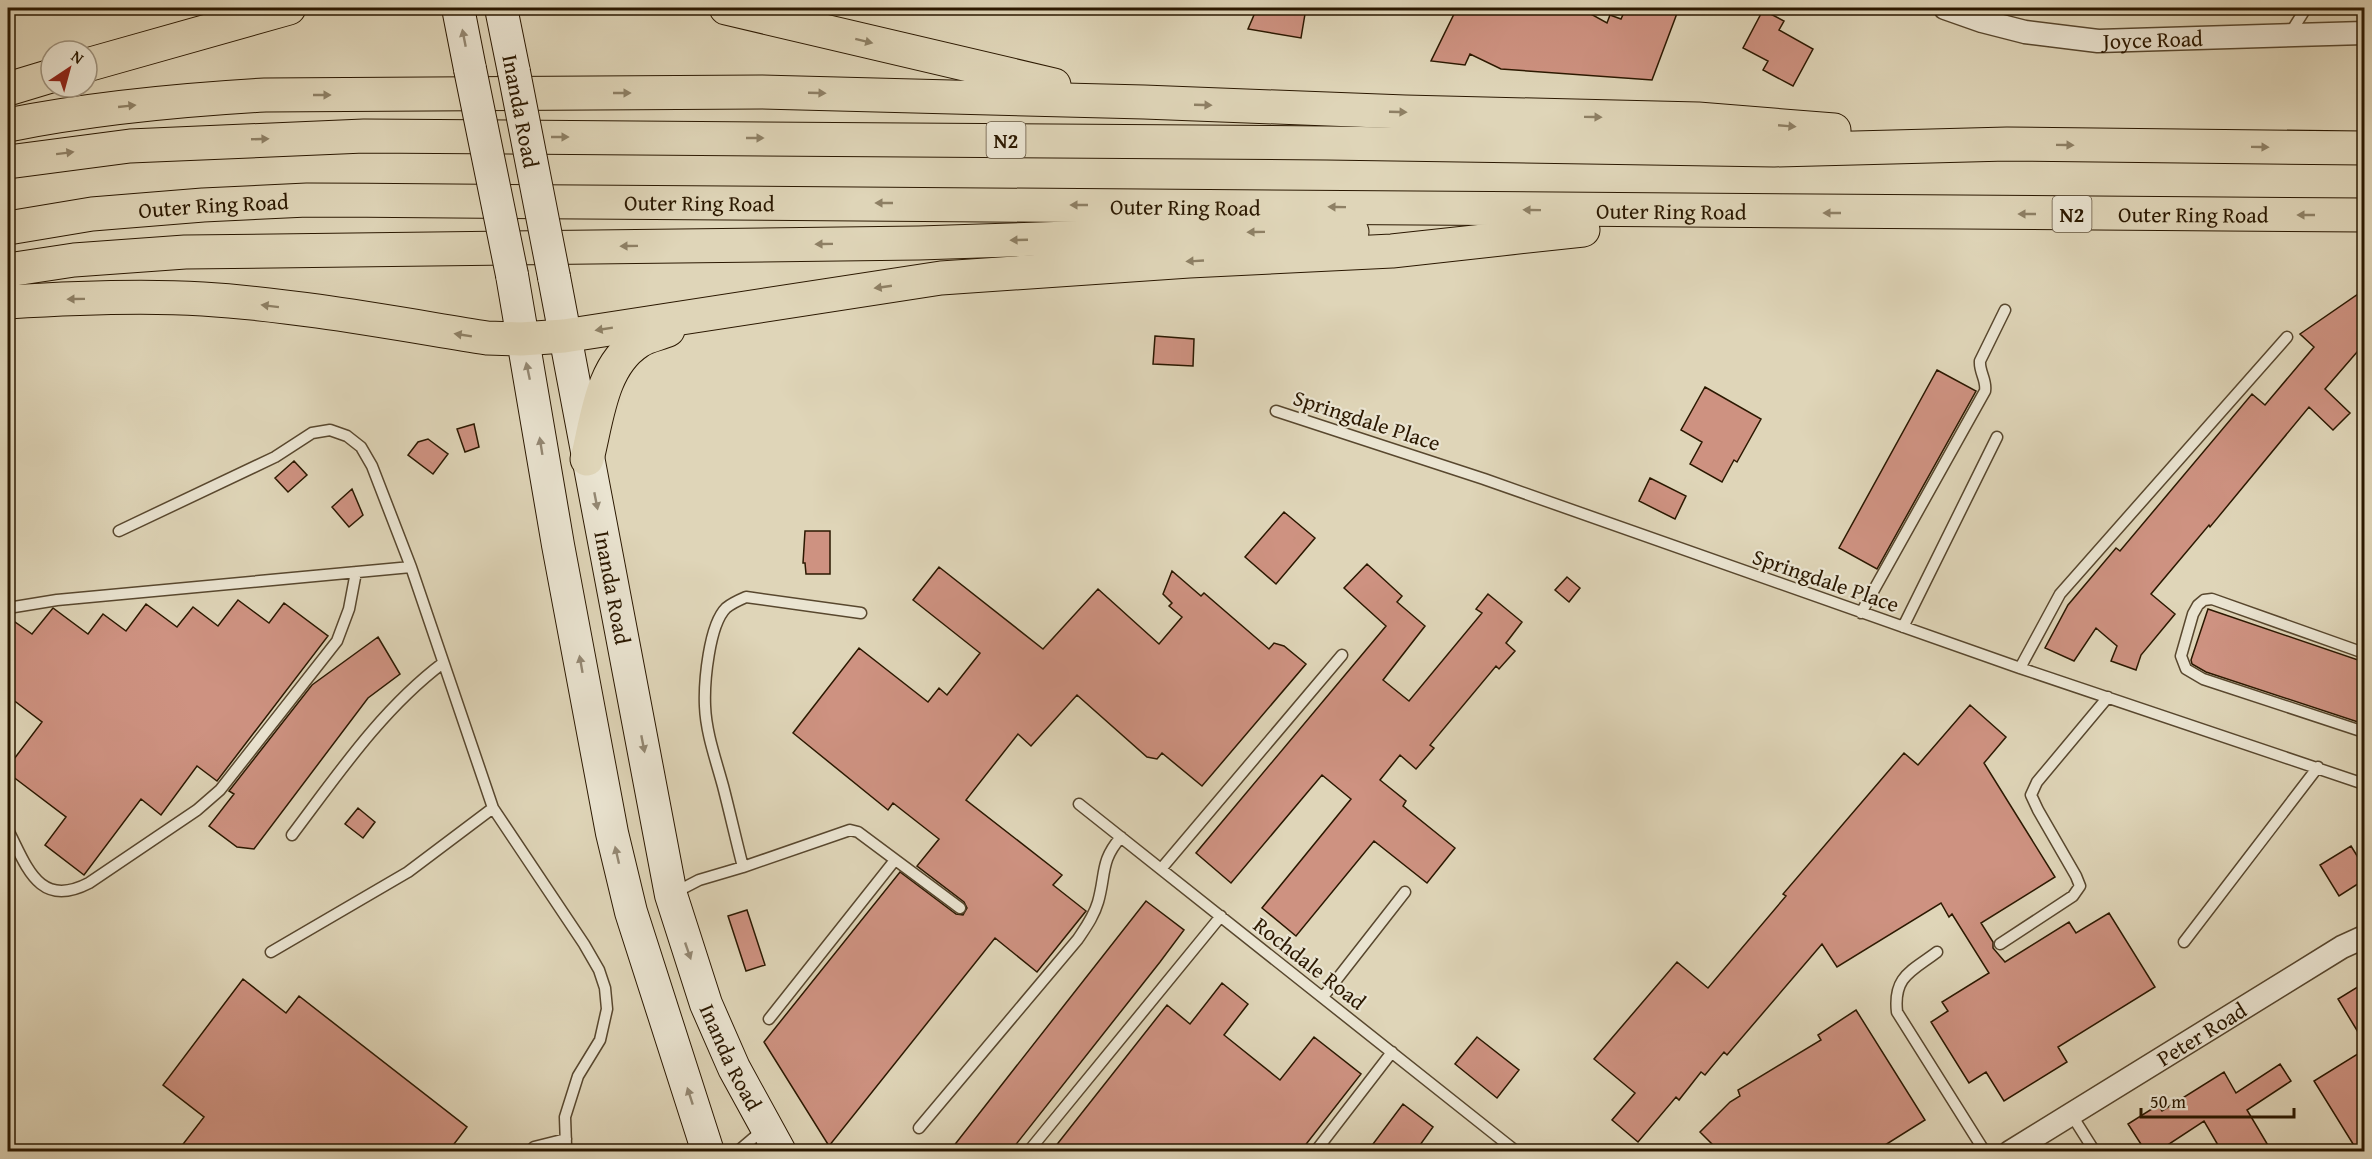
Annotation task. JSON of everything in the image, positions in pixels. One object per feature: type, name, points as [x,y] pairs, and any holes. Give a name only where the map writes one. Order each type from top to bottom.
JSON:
[{"type":"highway","points":[[147,46],[243,8]]},
{"type":"highway","points":[[99,60],[289,8]]},
{"type":"highway","points":[[726,8],[1017,78],[1144,102]]},
{"type":"highway","points":[[8,89],[39,80]]},
{"type":"highway","points":[[8,125],[102,109],[184,100],[265,95],[762,92],[1698,119],[2007,144]]},
{"type":"highway","name":"N2","points":[[8,162],[130,146],[364,136],[1315,143],[1774,150],[2007,144],[2364,148]]},
{"type":"highway","name":"Outer Ring Road","points":[[8,228],[92,214],[307,200],[1303,206],[1780,213],[2364,215]]},
{"type":"highway","points":[[8,302],[52,299],[201,299],[268,305],[487,338],[521,339],[564,336],[941,278],[1055,269],[1392,251],[1546,232],[1780,213]]},
{"type":"highway","points":[[8,270],[74,260],[185,252],[919,243],[1253,232],[1546,232]]},
{"type":"highway","points":[[588,459],[608,380],[618,361],[639,341],[724,311]]},
{"type":"main road","name":"Inanda Road","points":[[458,8],[512,275],[521,339],[612,833],[625,889],[659,1003],[708,1152]]},
{"type":"main road","name":"Inanda Road","points":[[501,8],[671,895],[706,1004],[734,1068],[774,1139]]},
{"type":"street","name":"Joyce Road","points":[[1945,8],[1982,21],[2025,32],[2098,42],[2364,33]]},
{"type":"street","name":"Peter Road","points":[[2010,1152],[2342,947],[2364,937]]},
{"type":"lane","points":[[2289,35],[2306,8]]},
{"type":"lane","points":[[1861,613],[1985,391],[1986,384],[1980,361],[2005,310]]},
{"type":"lane","points":[[2020,668],[2060,594],[2288,337]]},
{"type":"lane","name":"Springdale Place","points":[[1276,411],[1484,480],[2020,668],[2364,784]]},
{"type":"lane","points":[[118,531],[275,457],[312,433],[330,430],[347,436],[361,447],[372,466],[411,567],[493,808],[584,944],[599,970],[605,988],[607,1009],[600,1040],[578,1076],[565,1117],[569,1152]]},
{"type":"lane","points":[[1903,627],[1997,437]]},
{"type":"lane","points":[[8,608],[69,599],[411,567]]},
{"type":"lane","points":[[8,830],[31,875],[42,887],[60,892],[74,890],[89,883],[197,810],[220,790],[337,641],[349,609],[356,572]]},
{"type":"lane","points":[[743,867],[737,836],[708,734],[705,705],[714,633],[720,617],[734,602],[746,597],[861,613]]},
{"type":"lane","points":[[2364,653],[2212,599],[2204,600],[2193,614],[2181,656],[2186,669],[2203,679],[2364,732]]},
{"type":"lane","points":[[1161,869],[1342,655]]},
{"type":"lane","points":[[292,835],[336,776],[396,704],[424,677],[443,663]]},
{"type":"lane","points":[[2000,944],[2073,896],[2080,886],[2031,795],[2037,782],[2108,697]]},
{"type":"lane","points":[[2184,942],[2318,767]]},
{"type":"lane","name":"Rochdale Road","points":[[1079,804],[1517,1152]]},
{"type":"lane","points":[[271,952],[408,873],[493,808]]},
{"type":"lane","points":[[671,895],[699,880],[850,830],[858,832],[960,908]]},
{"type":"lane","points":[[919,1128],[1078,939],[1091,920],[1098,902],[1104,865],[1110,850],[1121,837]]},
{"type":"lane","points":[[770,1019],[895,860]]},
{"type":"lane","points":[[1323,997],[1405,892]]},
{"type":"lane","points":[[1028,1152],[1221,916]]},
{"type":"lane","points":[[1937,952],[1901,980],[1896,990],[1897,1012],[1985,1152]]},
{"type":"lane","points":[[1315,1152],[1392,1052]]},
{"type":"lane","points":[[2071,1114],[2095,1152]]},
{"type":"lane","points":[[529,1152],[534,1147],[566,1139]]},
{"type":"lane","points":[[737,1152],[774,1139]]},
{"type":"building","points":[[1257,8],[1306,8],[1301,38],[1248,29]]},
{"type":"building","points":[[1457,8],[1580,8],[1607,23],[1610,15],[1621,19],[1626,8],[1679,8],[1652,80],[1501,69],[1470,54],[1465,65],[1431,61]]},
{"type":"building","points":[[1763,10],[1784,21],[1779,30],[1813,49],[1793,86],[1763,70],[1768,61],[1743,48]]},
{"type":"building","points":[[2364,290],[2364,344],[2325,389],[2350,413],[2333,430],[2309,407],[2210,527],[2209,525],[2151,594],[2175,614],[2141,655],[2136,670],[2111,661],[2117,646],[2096,628],[2074,661],[2045,648],[2068,605],[2116,548],[2120,551],[2252,394],[2265,405],[2314,347],[2300,334]]},
{"type":"building","points":[[1155,336],[1194,339],[1193,366],[1153,364]]},
{"type":"building","points":[[1937,370],[1976,391],[1877,569],[1839,548]]},
{"type":"building","points":[[1705,387],[1761,419],[1737,462],[1734,460],[1722,482],[1690,464],[1702,442],[1681,430]]},
{"type":"building","points":[[474,424],[479,447],[465,452],[457,429]]},
{"type":"building","points":[[428,439],[448,454],[433,474],[408,455],[418,442]]},
{"type":"building","points":[[294,461],[307,475],[288,492],[275,478]]},
{"type":"building","points":[[1650,478],[1686,496],[1675,519],[1639,501]]},
{"type":"building","points":[[352,489],[363,515],[349,527],[332,507]]},
{"type":"building","points":[[1284,512],[1315,538],[1276,584],[1245,557]]},
{"type":"building","points":[[805,531],[830,531],[830,574],[806,574],[805,563],[803,563]]},
{"type":"building","points":[[1367,564],[1402,596],[1397,602],[1425,626],[1383,680],[1409,701],[1482,613],[1476,609],[1488,594],[1522,622],[1506,643],[1515,651],[1499,669],[1496,666],[1430,745],[1434,748],[1416,769],[1400,755],[1380,780],[1406,801],[1403,806],[1455,848],[1427,883],[1374,841],[1296,936],[1262,908],[1351,799],[1322,775],[1231,883],[1196,853],[1386,626],[1344,588]]},
{"type":"building","points":[[939,567],[1043,649],[1098,589],[1159,644],[1182,617],[1169,606],[1172,603],[1163,594],[1172,571],[1201,596],[1204,593],[1269,649],[1274,643],[1284,646],[1306,664],[1202,786],[1162,753],[1157,759],[1147,757],[1077,695],[1031,746],[1018,734],[966,800],[1062,875],[1053,885],[1086,911],[1037,972],[995,938],[829,1146],[764,1042],[900,872],[956,914],[963,915],[967,908],[964,902],[917,866],[939,839],[893,803],[888,810],[793,733],[859,648],[928,702],[939,688],[947,695],[980,653],[913,600]]},
{"type":"building","points":[[1567,577],[1580,588],[1569,602],[1555,590]]},
{"type":"building","points":[[238,600],[269,623],[284,603],[328,636],[217,781],[197,766],[161,815],[141,799],[84,875],[45,845],[66,817],[8,773],[8,767],[42,722],[8,696],[8,631],[15,622],[32,634],[53,608],[88,634],[103,614],[126,631],[146,604],[177,627],[193,607],[218,626]]},
{"type":"building","points":[[2208,609],[2364,662],[2364,724],[2206,672],[2192,664],[2191,660]]},
{"type":"building","points":[[378,637],[400,674],[368,698],[254,849],[237,847],[209,826],[234,794],[229,791],[312,685]]},
{"type":"building","points":[[1970,705],[2006,737],[1984,763],[2055,877],[1981,923],[1993,942],[1993,948],[2005,962],[2069,922],[2076,933],[2109,913],[2155,987],[2058,1047],[2067,1062],[2004,1101],[1986,1072],[1969,1083],[1931,1022],[1948,1011],[1942,1002],[1989,973],[1952,914],[1949,917],[1941,903],[1837,967],[1822,944],[1727,1055],[1724,1052],[1705,1075],[1701,1072],[1679,1100],[1676,1097],[1638,1142],[1612,1120],[1635,1093],[1594,1059],[1677,962],[1708,988],[1786,896],[1783,894],[1904,753],[1918,765]]},
{"type":"building","points":[[358,808],[375,822],[363,838],[345,824]]},
{"type":"building","points":[[2351,846],[2364,867],[2364,880],[2339,896],[2320,865]]},
{"type":"building","points":[[1146,901],[1184,930],[1160,962],[1010,1152],[949,1152]]},
{"type":"building","points":[[747,910],[765,965],[746,971],[728,916]]},
{"type":"building","points":[[243,979],[286,1013],[299,996],[467,1127],[448,1152],[177,1152],[204,1117],[163,1085]]},
{"type":"building","points":[[1222,983],[1248,1004],[1224,1035],[1280,1080],[1314,1037],[1361,1074],[1300,1152],[1051,1152],[1167,1005],[1190,1024]]},
{"type":"building","points":[[2364,983],[2364,1042],[2338,999]]},
{"type":"building","points":[[1856,1010],[1925,1120],[1874,1152],[1720,1152],[1700,1132],[1730,1102],[1740,1096],[1738,1090],[1821,1040],[1818,1035]]},
{"type":"building","points":[[1477,1037],[1519,1070],[1497,1098],[1455,1064]]},
{"type":"building","points":[[2364,1050],[2364,1152],[2358,1152],[2314,1081]]},
{"type":"building","points":[[2280,1064],[2291,1081],[2247,1110],[2272,1152],[2222,1152],[2204,1121],[2157,1152],[2146,1152],[2128,1124],[2158,1105],[2162,1111],[2224,1072],[2236,1093]]},
{"type":"building","points":[[1403,1104],[1433,1127],[1415,1152],[1367,1152]]}]
